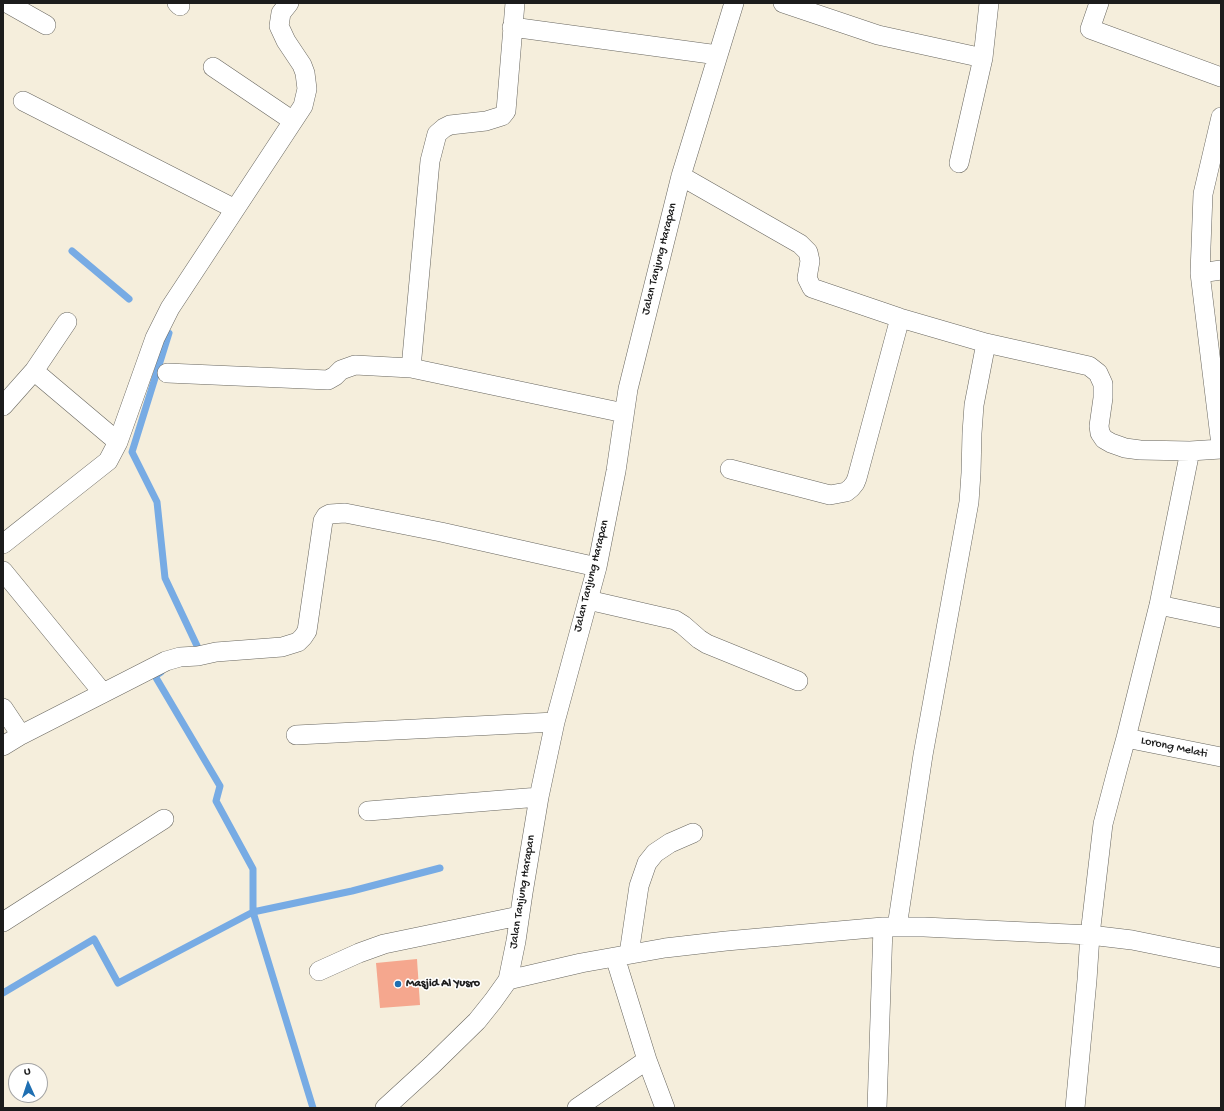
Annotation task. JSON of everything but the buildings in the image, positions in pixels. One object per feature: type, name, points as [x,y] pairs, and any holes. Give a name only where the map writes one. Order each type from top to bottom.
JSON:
[{"type":"street","points":[[7,3],[46,25]]},
{"type":"street","points":[[3,544],[108,461],[118,442],[155,338],[170,308],[303,106],[307,89],[305,73],[302,65],[286,41],[279,26],[281,13],[289,3]]},
{"type":"street","points":[[411,368],[430,161],[437,134],[450,124],[486,121],[502,116],[506,110],[515,3]]},
{"type":"street","name":"Jalan Tanjung Harapan","points":[[385,1108],[432,1066],[477,1021],[508,980],[516,941],[539,797],[555,722],[597,567],[616,471],[628,390],[681,176],[734,3]]},
{"type":"street","points":[[783,3],[878,35],[984,58]]},
{"type":"street","points":[[959,164],[984,58],[989,3]]},
{"type":"street","points":[[1099,3],[1090,29],[1221,77]]},
{"type":"street","points":[[512,27],[718,55]]},
{"type":"street","points":[[213,67],[293,120]]},
{"type":"street","points":[[23,101],[235,209]]},
{"type":"street","points":[[1221,117],[1204,194],[1200,273],[1221,446]]},
{"type":"street","points":[[681,176],[800,244],[808,252],[810,261],[807,278],[812,288],[900,318],[986,343],[1089,366],[1098,373],[1103,384],[1103,398],[1099,426],[1100,433],[1104,439],[1111,443],[1126,448],[1140,450],[1190,451],[1221,449]]},
{"type":"street","points":[[1200,273],[1221,270]]},
{"type":"street","points":[[730,469],[830,494],[846,492],[851,488],[857,478],[900,318]]},
{"type":"street","points":[[3,406],[34,371],[67,322]]},
{"type":"street","points":[[877,1108],[890,927],[969,502],[974,404],[986,343]]},
{"type":"street","points":[[167,373],[328,380],[336,376],[341,370],[355,365],[411,368],[624,413]]},
{"type":"street","points":[[34,371],[118,442]]},
{"type":"street","points":[[1075,1108],[1090,935],[1103,824],[1159,605],[1190,451]]},
{"type":"street","points":[[3,746],[21,735],[166,661],[216,652],[282,647],[298,642],[307,631],[323,521],[326,516],[330,514],[345,513],[427,529],[597,567]]},
{"type":"street","points":[[3,571],[103,693]]},
{"type":"street","points":[[588,600],[675,620],[707,644],[798,681]]},
{"type":"street","points":[[1159,605],[1221,618]]},
{"type":"street","points":[[3,708],[21,735]]},
{"type":"street","points":[[296,735],[555,722]]},
{"type":"street","name":"Lorong Melati","points":[[1126,738],[1221,757]]},
{"type":"street","points":[[368,810],[539,797]]},
{"type":"street","points":[[3,922],[164,819]]},
{"type":"street","points":[[665,1108],[648,1060],[622,955],[639,886],[647,863],[655,853],[670,843],[694,833]]},
{"type":"street","points":[[319,972],[359,953],[384,944],[519,916]]},
{"type":"street","points":[[508,980],[529,974],[622,955],[665,948],[726,941],[890,927],[1090,935],[1132,940],[1221,958]]},
{"type":"street","points":[[577,1108],[648,1060]]},
{"type":"waterway","points":[[72,251],[129,299]]},
{"type":"waterway","points":[[169,333],[132,452],[157,502],[165,578],[199,650],[194,653]]},
{"type":"waterway","points":[[161,672],[155,676],[220,786],[216,801],[253,869],[253,912],[313,1108]]},
{"type":"waterway","points":[[3,993],[94,939],[118,983],[253,912],[352,891],[440,868]]},
{"type":"place","name":"Masjid Al Yusro","points":[[398,984]]}]
